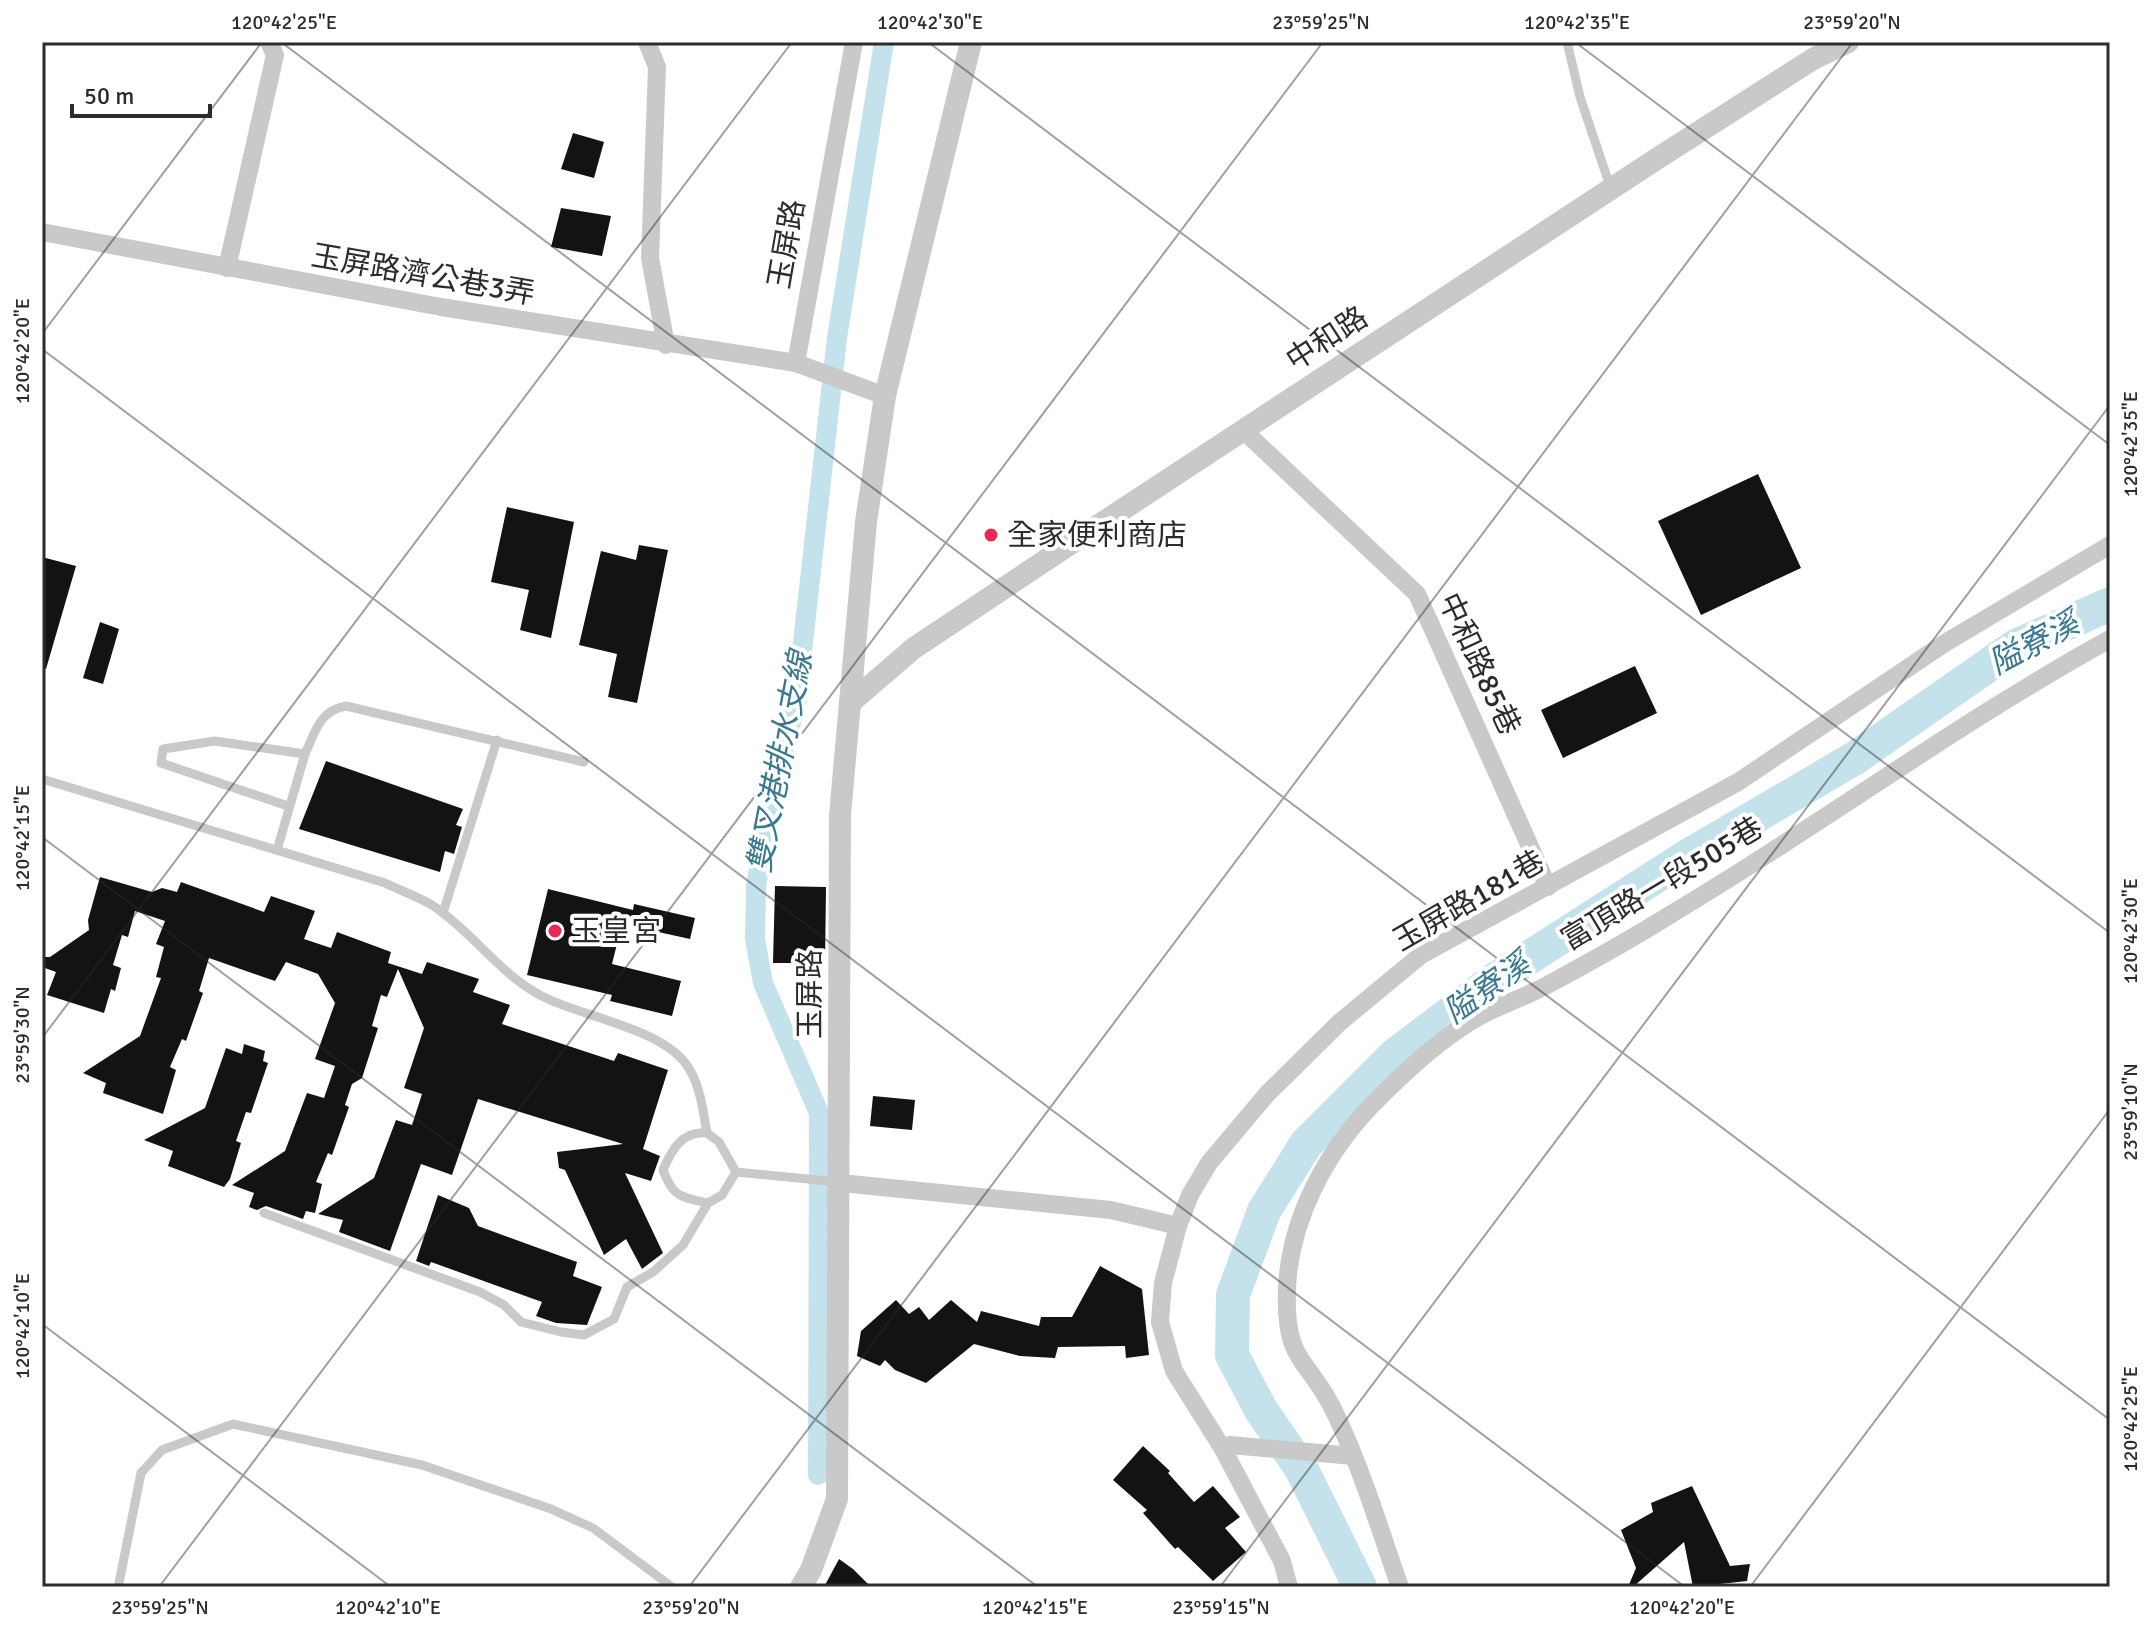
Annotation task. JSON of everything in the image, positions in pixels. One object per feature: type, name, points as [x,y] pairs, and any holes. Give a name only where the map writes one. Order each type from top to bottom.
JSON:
[{"type":"street","points":[[227,268],[275,55],[269,42]]},
{"type":"street","points":[[647,42],[657,67],[650,258],[666,345]]},
{"type":"street","name":"玉屏路","points":[[796,363],[854,42]]},
{"type":"street","name":"玉屏路","points":[[801,1587],[811,1570],[837,1499],[841,1183],[840,815],[866,522],[885,396],[971,42]]},
{"type":"street","name":"中和路","points":[[850,703],[914,648],[1243,430],[1813,59],[1848,42]]},
{"type":"street","name":"玉屏路濟公巷3弄","points":[[42,232],[227,268],[666,345],[796,363]]},
{"type":"street","points":[[796,363],[885,396]]},
{"type":"street","name":"中和路85巷","points":[[1243,430],[1417,594],[1548,887]]},
{"type":"street","name":"玉屏路181巷","points":[[1289,1587],[1282,1561],[1226,1447],[1174,1371],[1164,1342],[1160,1305],[1178,1226],[1190,1195],[1209,1163],[1267,1094],[1339,1023],[1421,955],[1738,782],[1945,643],[2110,545]]},
{"type":"street","name":"富頂路一段505巷","points":[[1400,1587],[1345,1454],[1335,1411],[1292,1348],[1287,1328],[1290,1251],[1297,1223],[1329,1164],[1372,1105],[1435,1048],[1479,1017],[1547,985],[1674,913],[1893,774],[2018,690],[2110,639]]},
{"type":"street","points":[[841,1183],[1111,1210],[1178,1226]]},
{"type":"street","points":[[1226,1447],[1345,1454]]},
{"type":"lane","points":[[1567,42],[1580,97],[1611,189]]},
{"type":"lane","points":[[277,850],[305,754],[320,721],[332,709],[346,706],[584,762]]},
{"type":"lane","points":[[443,913],[497,740]]},
{"type":"lane","points":[[288,806],[161,763],[163,749],[215,741],[305,754]]},
{"type":"lane","points":[[42,779],[385,883],[443,913],[509,977],[547,999],[653,1038],[685,1063],[701,1099],[707,1133]]},
{"type":"lane","points":[[708,1203],[682,1198],[670,1189],[663,1170],[681,1139],[696,1132],[707,1133],[719,1142],[736,1172]]},
{"type":"lane","points":[[736,1172],[841,1183]]},
{"type":"lane","points":[[264,1213],[480,1292],[504,1305],[521,1322],[584,1335],[614,1319],[627,1287],[653,1272],[683,1245],[708,1203],[722,1195],[736,1172]]},
{"type":"lane","points":[[119,1583],[141,1473],[162,1450],[233,1424],[422,1465],[551,1509],[593,1528],[672,1587]]},
{"type":"building","points":[[573,133],[604,142],[594,178],[561,169]]},
{"type":"building","points":[[561,208],[611,216],[602,256],[551,247]]},
{"type":"building","points":[[1758,474],[1801,568],[1701,615],[1658,521]]},
{"type":"building","points":[[507,507],[574,522],[551,638],[520,630],[529,590],[491,582]]},
{"type":"building","points":[[639,545],[668,550],[637,703],[608,697],[617,654],[579,645],[601,551],[636,560]]},
{"type":"building","points":[[42,557],[76,566],[46,669],[42,668]]},
{"type":"building","points":[[100,622],[119,629],[103,684],[83,678]]},
{"type":"building","points":[[1635,666],[1657,713],[1563,758],[1541,710]]},
{"type":"building","points":[[326,761],[463,809],[456,825],[462,827],[454,854],[445,851],[440,872],[299,829]]},
{"type":"building","points":[[100,877],[152,892],[162,888],[177,892],[181,882],[264,912],[271,896],[315,911],[304,939],[331,948],[337,932],[391,952],[388,963],[422,974],[427,962],[479,979],[473,992],[510,1005],[502,1024],[614,1061],[618,1053],[668,1070],[643,1149],[660,1156],[651,1181],[625,1173],[663,1253],[642,1269],[626,1239],[604,1255],[565,1170],[559,1168],[557,1152],[623,1144],[478,1099],[452,1175],[421,1164],[390,1251],[339,1232],[343,1220],[318,1214],[374,1178],[396,1120],[412,1125],[422,1094],[404,1088],[424,1028],[398,969],[387,997],[381,995],[372,1026],[378,1028],[362,1078],[352,1084],[345,1105],[349,1107],[332,1155],[328,1153],[316,1182],[322,1184],[315,1213],[306,1211],[303,1219],[266,1206],[257,1210],[249,1207],[254,1193],[232,1185],[285,1151],[307,1093],[324,1098],[335,1066],[315,1059],[335,1003],[318,974],[286,962],[275,981],[209,958],[199,991],[203,993],[186,1041],[182,1039],[170,1067],[176,1070],[163,1114],[103,1093],[106,1083],[83,1073],[140,1036],[161,978],[156,977],[164,947],[156,944],[165,921],[135,911],[128,937],[122,935],[113,965],[121,968],[115,991],[111,989],[104,1013],[47,995],[56,972],[42,967],[42,957],[50,957],[89,930],[88,920]]},
{"type":"building","points":[[775,886],[826,887],[825,963],[773,963]]},
{"type":"building","points":[[548,889],[633,910],[634,904],[695,918],[690,939],[622,924],[612,964],[681,981],[672,1016],[610,1001],[612,995],[527,975]]},
{"type":"building","points":[[244,1044],[265,1051],[263,1061],[268,1063],[251,1113],[246,1112],[236,1141],[241,1143],[230,1179],[224,1187],[168,1166],[173,1151],[144,1140],[205,1108],[226,1048],[242,1054]]},
{"type":"building","points":[[873,1096],[915,1100],[912,1130],[870,1126]]},
{"type":"building","points":[[438,1195],[469,1208],[478,1226],[577,1262],[573,1276],[602,1287],[587,1325],[556,1323],[536,1316],[542,1302],[431,1262],[429,1266],[416,1261]]},
{"type":"building","points":[[1100,1266],[1142,1289],[1149,1355],[1126,1358],[1125,1346],[1058,1347],[1055,1358],[1020,1356],[974,1344],[926,1383],[895,1370],[885,1360],[880,1366],[857,1356],[861,1331],[896,1300],[909,1314],[919,1307],[929,1320],[951,1300],[977,1322],[981,1311],[1039,1326],[1041,1317],[1072,1317]]},
{"type":"building","points":[[1143,1446],[1170,1471],[1168,1473],[1194,1502],[1213,1486],[1240,1517],[1225,1528],[1246,1552],[1213,1581],[1178,1547],[1175,1549],[1143,1513],[1147,1510],[1113,1480]]},
{"type":"building","points":[[1692,1486],[1730,1566],[1750,1564],[1747,1581],[1693,1587],[1684,1542],[1633,1587],[1628,1587],[1636,1568],[1621,1530],[1653,1512],[1651,1503]]},
{"type":"building","points":[[839,1559],[853,1569],[871,1587],[824,1587]]},
{"type":"waterway","name":"雙叉港排水支線","points":[[818,1475],[819,1113],[763,983],[755,939],[756,887],[769,801],[796,705],[837,338],[884,42]]},
{"type":"waterway","name":"隘寮溪","points":[[1360,1587],[1301,1468],[1261,1410],[1232,1355],[1233,1295],[1264,1211],[1306,1144],[1395,1055],[1494,980],[1686,857],[1855,758],[2016,646],[2110,604]]},
{"type":"place","name":"全家便利商店","points":[[991,535]]},
{"type":"place","name":"玉皇宮","points":[[555,931]]}]
